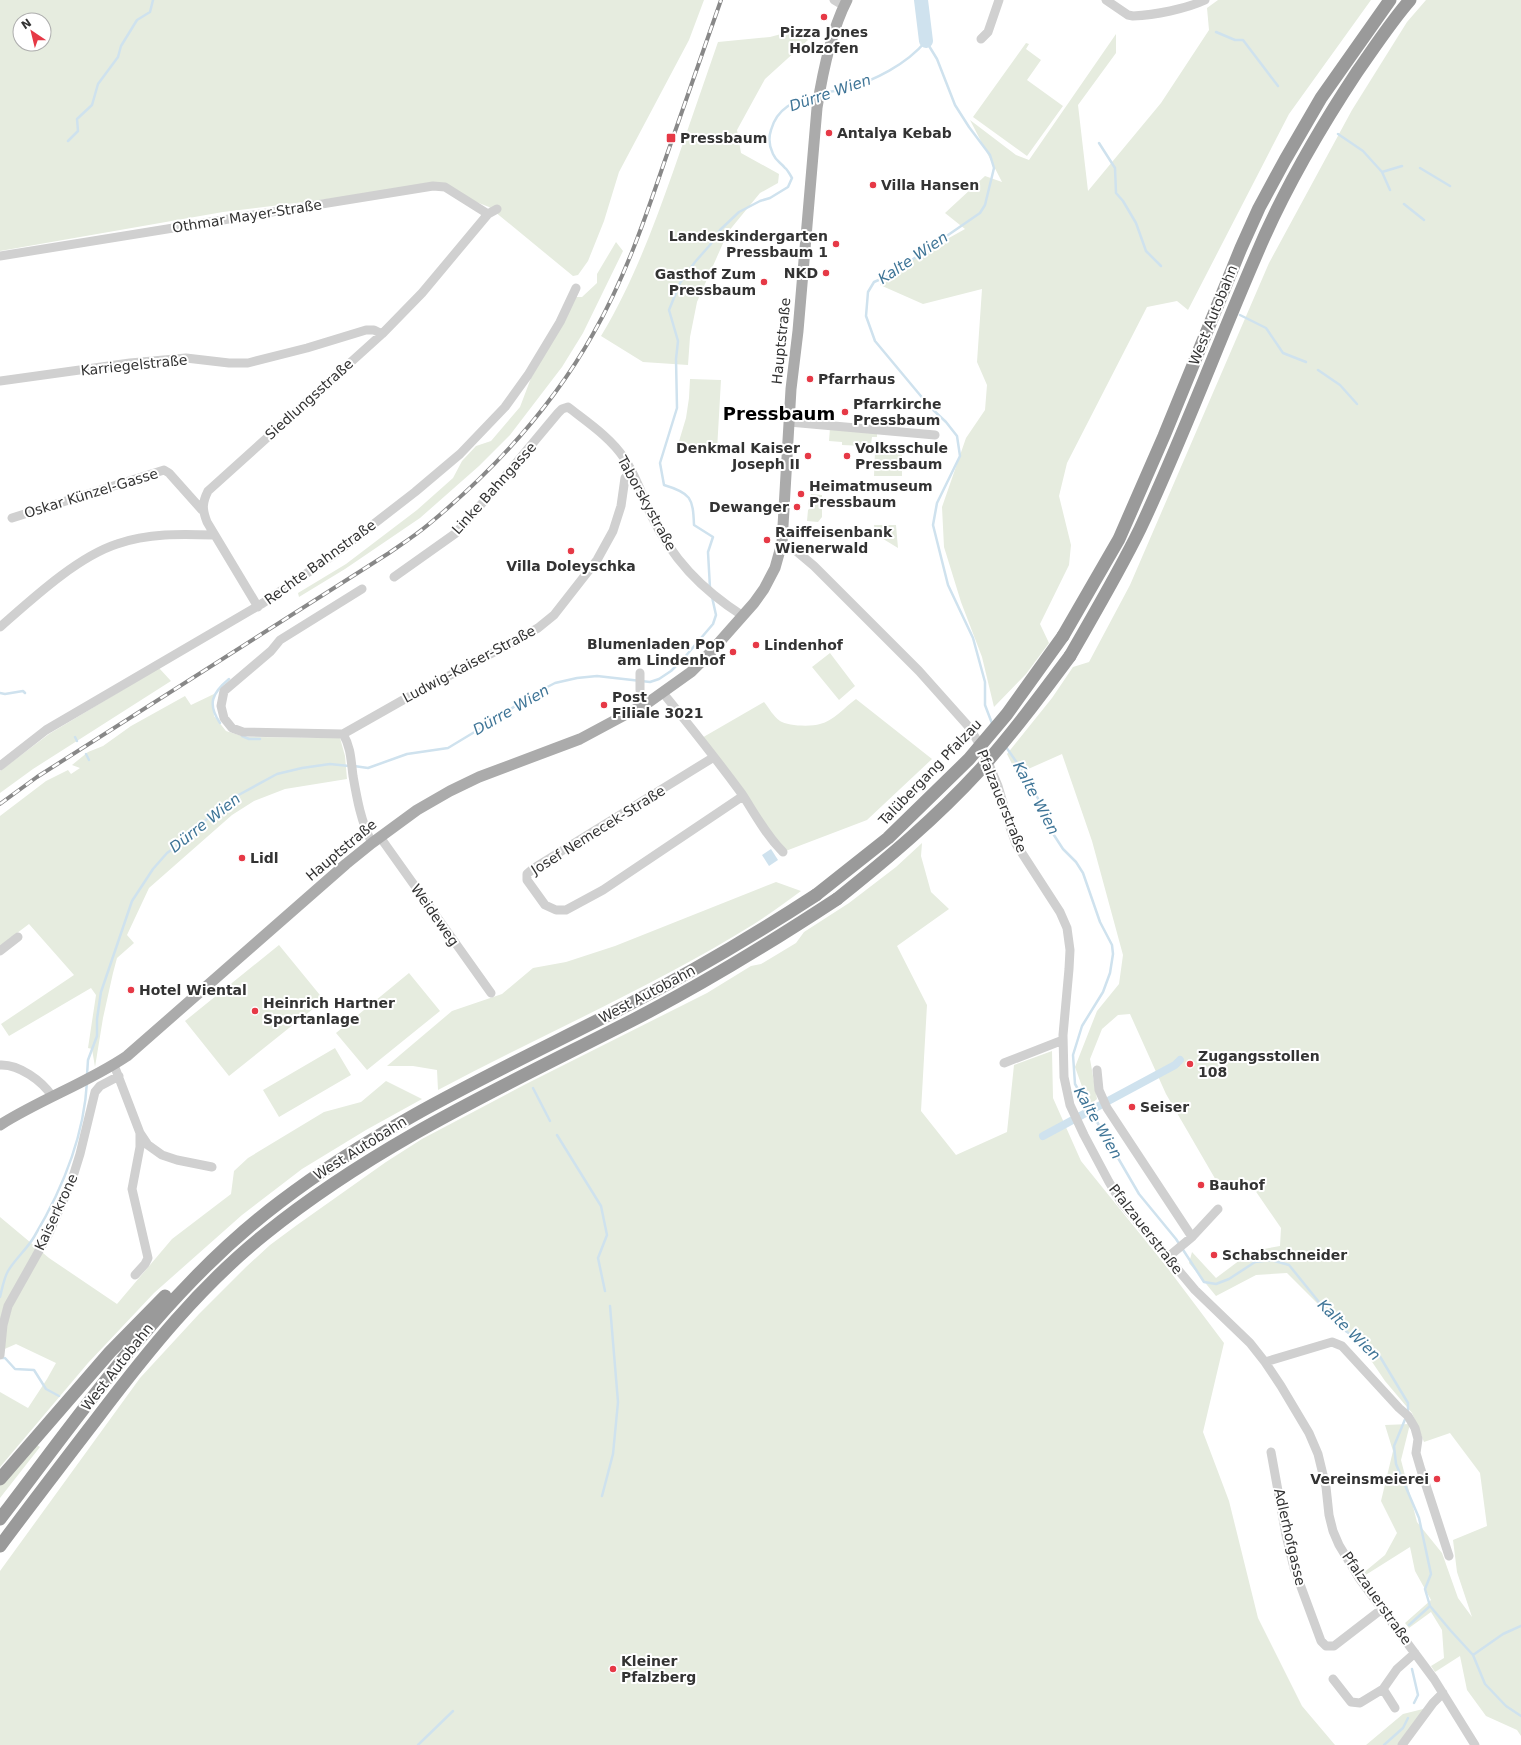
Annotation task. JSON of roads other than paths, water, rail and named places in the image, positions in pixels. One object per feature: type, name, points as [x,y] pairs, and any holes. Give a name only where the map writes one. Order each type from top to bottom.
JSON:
[{"type":"highway","name":"West Autobahn","points":[[1063,636],[1119,539],[1164,436],[1241,248],[1259,208],[1321,98],[1390,0]]},
{"type":"highway","name":"West Autobahn","points":[[0,1546],[117,1391],[168,1329],[207,1286],[238,1257],[289,1215],[341,1178],[418,1131],[521,1076],[702,984],[768,945],[837,899],[896,852],[942,809],[979,771],[1018,725],[1070,656],[1107,593],[1140,529],[1178,444],[1255,256],[1300,165],[1335,106],[1391,22],[1410,0]]},
{"type":"highway","name":"Talübergang Pfalzau","points":[[816,895],[888,838],[969,759],[1007,714],[1063,636]]},
{"type":"highway","name":"West Autobahn","points":[[0,1519],[104,1382],[151,1324],[214,1257],[279,1202],[332,1165],[372,1140],[516,1061],[692,971],[760,932],[816,895]]},
{"type":"highway","points":[[0,1479],[110,1352],[187,1274],[214,1257]]},
{"type":"main road","name":"Hauptstraße","points":[[52,1096],[96,1076],[140,1046],[251,947],[376,840],[417,810],[450,791],[479,778],[580,739],[643,706],[663,693],[708,656],[754,602],[775,568],[782,543],[791,389],[798,331],[817,108],[821,83],[845,3]]},
{"type":"main road","points":[[0,1126],[20,1112],[52,1096]]},
{"type":"street","points":[[834,0],[845,3]]},
{"type":"street","points":[[981,39],[988,32],[999,0]]},
{"type":"street","points":[[1106,0],[1128,15],[1133,16],[1176,10],[1205,0]]},
{"type":"street","name":"Othmar Mayer-Straße","points":[[0,256],[433,186],[445,188],[488,214]]},
{"type":"street","name":"Siedlungsstraße","points":[[202,510],[203,500],[208,491],[218,480],[382,334],[422,293],[488,214],[497,209]]},
{"type":"street","name":"Rechte Bahnstraße","points":[[0,766],[46,730],[258,606],[335,554],[415,492],[460,454],[505,407],[528,375],[560,322],[576,288]]},
{"type":"street","name":"Karriegelstraße","points":[[0,381],[123,364],[186,358],[229,363],[248,363],[366,330],[374,330],[382,334]]},
{"type":"street","name":"Taborskystraße","points":[[568,407],[614,446],[632,472],[650,513],[664,539],[679,560],[704,588],[718,600],[743,616]]},
{"type":"street","name":"Linke Bahngasse","points":[[394,577],[456,533],[558,413],[562,409],[568,407]]},
{"type":"street","points":[[789,422],[935,435]]},
{"type":"street","name":"Oskar Künzel-Gasse","points":[[12,518],[164,470],[169,473],[202,510]]},
{"type":"street","name":"Ludwig-Kaiser-Straße","points":[[343,734],[403,700],[517,640],[538,628],[554,615],[597,560],[610,538],[621,506],[625,478],[632,472]]},
{"type":"street","points":[[202,510],[214,535],[258,606]]},
{"type":"street","points":[[0,627],[33,598],[86,559],[116,544],[138,538],[176,534],[214,535]]},
{"type":"street","name":"Pfalzauerstraße","points":[[782,543],[794,550],[814,566],[919,670],[969,727],[983,750],[998,786],[1016,844],[1060,912],[1067,928],[1070,950],[1063,1040],[1064,1077],[1070,1105],[1084,1135],[1121,1202],[1172,1254],[1195,1290],[1236,1329],[1265,1362],[1281,1386],[1309,1433],[1318,1454],[1326,1487],[1329,1515],[1333,1531],[1340,1545],[1359,1578],[1443,1693],[1475,1745]]},
{"type":"street","points":[[362,589],[278,638],[271,651],[224,691],[221,706],[224,718],[232,728],[243,732],[343,734],[349,748],[364,827],[376,840]]},
{"type":"street","points":[[640,673],[640,690],[643,706]]},
{"type":"street","points":[[663,693],[714,757],[743,796],[773,842],[782,852]]},
{"type":"street","name":"Josef Nemecek-Straße","points":[[714,757],[534,868],[527,874],[527,880],[545,905],[550,909],[566,910],[603,890],[743,796]]},
{"type":"street","name":"Weideweg","points":[[376,840],[491,993]]},
{"type":"street","points":[[0,951],[18,937]]},
{"type":"street","points":[[1004,1063],[1063,1040]]},
{"type":"street","points":[[0,1065],[18,1068],[44,1086],[52,1096]]},
{"type":"street","points":[[114,1065],[140,1133],[148,1145],[162,1155],[182,1162],[212,1167]]},
{"type":"street","points":[[1097,1070],[1099,1090],[1107,1108],[1190,1238]]},
{"type":"street","name":"Kaiserkrone","points":[[0,1355],[2,1325],[8,1306],[49,1232],[71,1183],[80,1154],[95,1092],[100,1086],[119,1076]]},
{"type":"street","points":[[135,1275],[145,1264],[148,1258],[132,1189],[140,1147],[140,1133]]},
{"type":"street","points":[[1172,1254],[1218,1209]]},
{"type":"street","points":[[1265,1362],[1332,1342],[1342,1346],[1408,1416],[1415,1428],[1418,1439],[1416,1453],[1420,1470],[1449,1556]]},
{"type":"street","name":"Adlerhofgasse","points":[[1271,1452],[1286,1535],[1294,1568],[1321,1641],[1326,1646],[1334,1646],[1382,1609]]},
{"type":"street","points":[[1333,1679],[1351,1702],[1360,1703],[1383,1689],[1397,1670],[1415,1653]]},
{"type":"street","points":[[1383,1689],[1396,1708]]},
{"type":"street","points":[[1402,1745],[1433,1703],[1443,1693]]},
{"type":"water","points":[[771,849],[778,860],[769,866],[762,855]]},
{"type":"waterway","points":[[68,141],[78,131],[77,119],[92,105],[98,84],[118,57],[121,46],[137,20],[150,12],[153,0]]},
{"type":"waterway","points":[[921,0],[926,41]]},
{"type":"waterway","points":[[1216,32],[1235,40],[1243,40],[1278,86]]},
{"type":"waterway","name":"Kalte Wien","points":[[824,93],[856,86],[889,71],[909,57],[926,41],[937,59],[955,105],[990,155],[994,168],[985,205],[980,213],[890,275],[874,282],[868,292],[866,316],[875,341],[930,407],[946,422],[957,436],[960,456],[937,503],[933,525],[948,585],[973,638],[985,682],[985,705],[993,726]]},
{"type":"waterway","name":"Dürre Wien","points":[[710,588],[708,552],[713,537],[694,525],[693,508],[689,498],[680,491],[664,485],[660,463],[677,408],[676,359],[678,341],[669,310],[680,283],[720,230],[739,212],[760,201],[770,198],[788,187],[792,178],[787,170],[775,158],[770,145],[770,133],[777,116],[787,106],[815,95]]},
{"type":"waterway","points":[[1338,134],[1363,151],[1382,172],[1390,190]]},
{"type":"waterway","points":[[1099,143],[1115,168],[1116,193],[1123,201],[1136,223],[1146,251],[1161,266]]},
{"type":"waterway","points":[[1382,172],[1402,166]]},
{"type":"waterway","points":[[1420,168],[1450,186]]},
{"type":"waterway","points":[[1404,204],[1424,220]]},
{"type":"waterway","points":[[1240,315],[1266,328],[1283,353],[1306,362]]},
{"type":"waterway","points":[[1318,370],[1340,385],[1357,404]]},
{"type":"waterway","name":"Dürre Wien","points":[[354,766],[368,768],[407,754],[448,748],[496,719],[530,696],[555,683],[577,678],[597,676],[650,682],[659,679],[671,671],[684,658],[713,624],[716,615],[712,597]]},
{"type":"waterway","points":[[220,723],[214,710],[213,699],[215,694],[229,679]]},
{"type":"waterway","points":[[0,693],[5,694],[23,691],[25,693]]},
{"type":"waterway","points":[[242,736],[249,739],[260,739]]},
{"type":"waterway","points":[[75,737],[77,741]]},
{"type":"waterway","name":"Kalte Wien","points":[[1006,747],[1029,780],[1043,809],[1050,829],[1063,849],[1076,862],[1083,873],[1100,922],[1112,945],[1113,954],[1110,973],[1103,992],[1082,1026],[1073,1055],[1075,1084],[1139,1194],[1176,1239],[1204,1282],[1216,1284],[1229,1279],[1255,1262],[1271,1260],[1289,1265],[1327,1312],[1347,1332],[1369,1345],[1379,1355],[1408,1403],[1408,1413]]},
{"type":"waterway","points":[[86,754],[89,760]]},
{"type":"waterway","name":"Dürre Wien","points":[[87,1075],[88,1060],[97,1036],[97,1019],[101,992],[132,901],[153,869],[167,853],[184,841],[211,815],[233,798],[277,774],[302,768],[330,764],[349,766]]},
{"type":"waterway","points":[[1043,1136],[1175,1065],[1180,1060]]},
{"type":"waterway","name":"Dürre Wien","points":[[0,1297],[8,1271],[34,1237],[54,1201],[62,1182],[76,1143],[85,1103],[87,1082]]},
{"type":"waterway","points":[[533,1088],[550,1121]]},
{"type":"waterway","points":[[557,1135],[601,1206],[607,1235],[598,1258],[605,1291]]},
{"type":"waterway","points":[[602,1496],[613,1454],[618,1402],[610,1306]]},
{"type":"waterway","points":[[2,1358],[5,1358],[15,1369],[34,1370],[46,1389],[59,1396]]},
{"type":"waterway","name":"Kalte Wien","points":[[1406,1417],[1394,1446],[1396,1464],[1419,1518],[1431,1574],[1425,1589],[1430,1606],[1473,1655],[1485,1684],[1506,1706],[1521,1716]]},
{"type":"waterway","points":[[1409,1625],[1430,1606]]},
{"type":"waterway","points":[[1473,1655],[1503,1634],[1521,1626]]},
{"type":"waterway","points":[[1412,1669],[1418,1695],[1414,1703]]},
{"type":"waterway","points":[[418,1745],[453,1711]]},
{"type":"waterway","points":[[1384,1745],[1403,1728],[1408,1718]]},
{"type":"railway","points":[[0,804],[37,777],[409,539],[453,504],[520,436],[540,412],[577,361],[604,314],[624,272],[641,229],[721,0]]},
{"type":"place","name":"Pizza Jones Holzofen","points":[[824,17]]},
{"type":"place","name":"Antalya Kebab","points":[[829,133]]},
{"type":"place","name":"Pressbaum","points":[[671,138]]},
{"type":"place","name":"Villa Hansen","points":[[873,185]]},
{"type":"place","name":"Landeskindergarten Pressbaum 1","points":[[836,244]]},
{"type":"place","name":"NKD","points":[[826,273]]},
{"type":"place","name":"Gasthof Zum Pressbaum","points":[[764,282]]},
{"type":"place","name":"Pfarrhaus","points":[[810,379]]},
{"type":"place","name":"Pfarrkirche Pressbaum","points":[[845,412]]},
{"type":"place","name":"Denkmal Kaiser Joseph II","points":[[808,456]]},
{"type":"place","name":"Volksschule Pressbaum","points":[[847,456]]},
{"type":"place","name":"Heimatmuseum Pressbaum","points":[[801,494]]},
{"type":"place","name":"Dewanger","points":[[797,507]]},
{"type":"place","name":"Raiffeisenbank Wienerwald","points":[[767,540]]},
{"type":"place","name":"Villa Doleyschka","points":[[571,551]]},
{"type":"place","name":"Lindenhof","points":[[756,645]]},
{"type":"place","name":"Blumenladen Pop am Lindenhof","points":[[733,652]]},
{"type":"place","name":"Post Filiale 3021","points":[[604,705]]},
{"type":"place","name":"Lidl","points":[[242,858]]},
{"type":"place","name":"Hotel Wiental","points":[[131,990]]},
{"type":"place","name":"Heinrich Hartner Sportanlage","points":[[255,1011]]},
{"type":"place","name":"Zugangsstollen 108","points":[[1190,1064]]},
{"type":"place","name":"Seiser","points":[[1132,1107]]},
{"type":"place","name":"Bauhof","points":[[1201,1185]]},
{"type":"place","name":"Schabschneider","points":[[1214,1255]]},
{"type":"place","name":"Vereinsmeierei","points":[[1437,1479]]},
{"type":"place","name":"Kleiner Pfalzberg","points":[[613,1669]]},
{"type":"district","name":"Pressbaum","points":[[779,414]]}]
